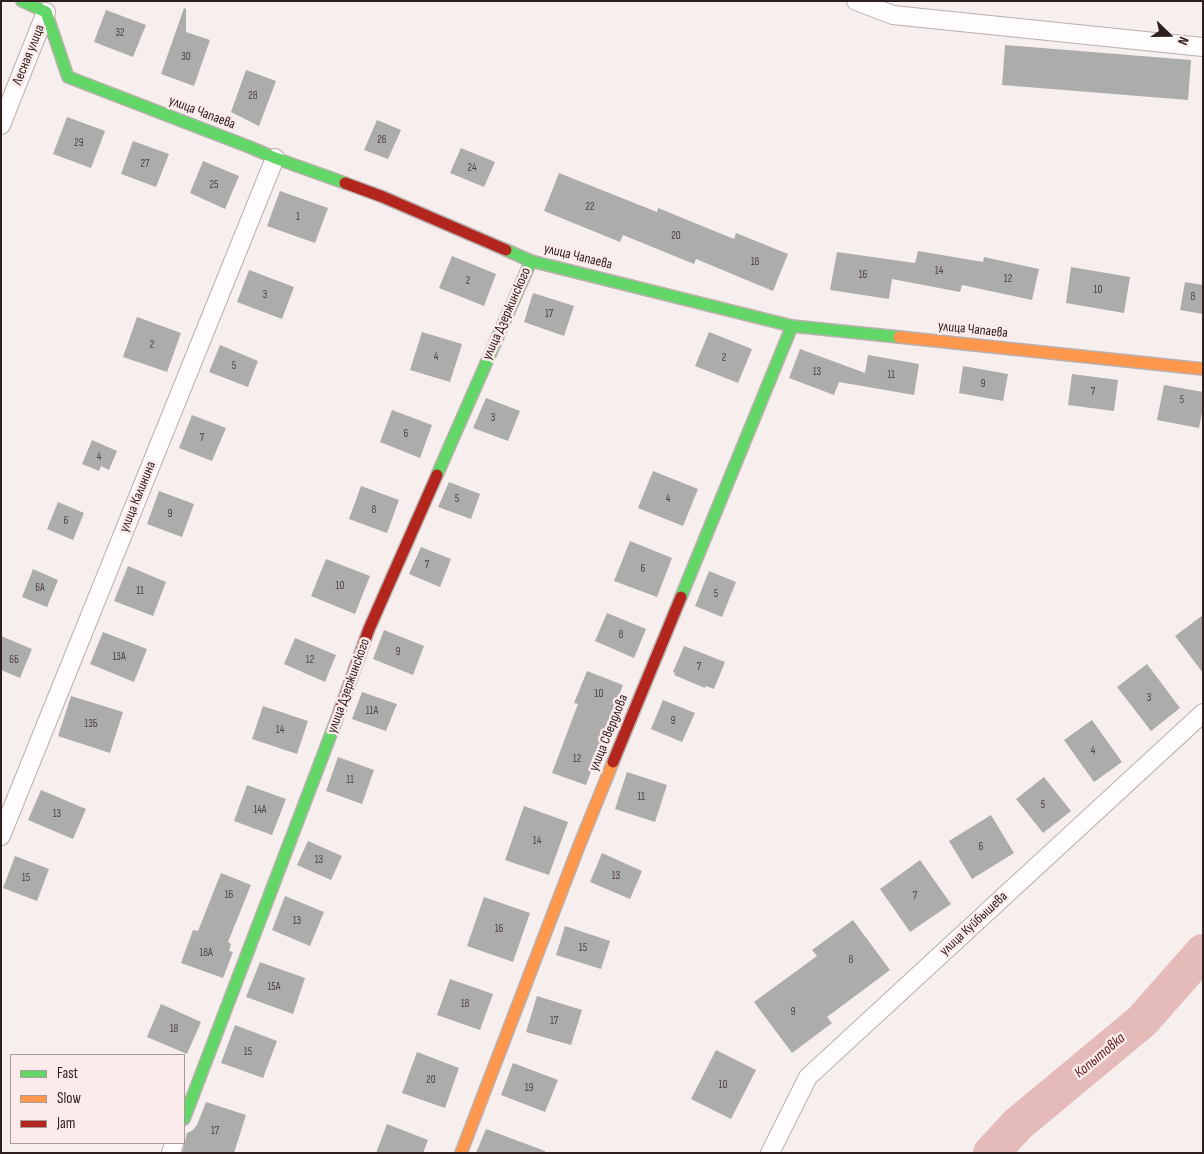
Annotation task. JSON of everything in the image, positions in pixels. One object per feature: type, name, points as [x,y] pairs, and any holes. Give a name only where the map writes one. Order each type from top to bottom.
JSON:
[{"type":"street","points":[[22,1],[46,12]]},
{"type":"street","points":[[856,1],[893,15],[1203,47]]},
{"type":"street","name":"Лесная улица","points":[[1,125],[46,12]]},
{"type":"street","name":"улица Чапаева","points":[[46,12],[68,77],[275,158],[383,197],[530,261],[792,326],[1203,369]]},
{"type":"street","name":"улица Калинина","points":[[1,836],[275,158]]},
{"type":"street","name":"улица Дзержинского","points":[[185,1116],[322,761],[369,629],[530,261]]},
{"type":"street","name":"улица Свердлова","points":[[461,1153],[577,851],[792,326]]},
{"type":"street","name":"улица Куйбышева","points":[[770,1153],[808,1076],[1203,713]]},
{"type":"building","points":[[184,8],[186,9],[186,32],[210,40],[194,86],[161,74]]},
{"type":"building","points":[[106,10],[146,25],[133,57],[94,42]]},
{"type":"building","points":[[1005,45],[1191,60],[1188,100],[1002,85]]},
{"type":"building","points":[[246,70],[276,81],[259,126],[231,112]]},
{"type":"building","points":[[67,117],[105,131],[91,168],[53,154]]},
{"type":"building","points":[[377,120],[401,130],[388,159],[364,150]]},
{"type":"building","points":[[133,141],[169,154],[156,187],[121,174]]},
{"type":"building","points":[[461,148],[495,162],[484,187],[450,173]]},
{"type":"building","points":[[203,161],[239,176],[225,209],[190,193]]},
{"type":"building","points":[[559,173],[657,212],[658,208],[734,239],[736,233],[788,254],[773,291],[696,259],[694,264],[623,235],[620,242],[544,211]]},
{"type":"building","points":[[280,191],[328,208],[315,243],[267,226]]},
{"type":"building","points":[[918,251],[983,262],[984,257],[1039,269],[1032,300],[962,285],[960,292],[892,279],[889,299],[830,290],[837,252],[915,263]]},
{"type":"building","points":[[452,256],[496,274],[484,306],[439,288]]},
{"type":"building","points":[[1071,267],[1130,277],[1124,313],[1066,303]]},
{"type":"building","points":[[249,270],[294,287],[282,319],[237,302]]},
{"type":"building","points":[[1185,282],[1203,285],[1203,314],[1180,310]]},
{"type":"building","points":[[533,293],[574,306],[564,336],[524,322]]},
{"type":"building","points":[[137,317],[181,333],[167,372],[123,357]]},
{"type":"building","points":[[422,332],[462,344],[450,382],[410,370]]},
{"type":"building","points":[[709,332],[752,349],[738,383],[695,366]]},
{"type":"building","points":[[220,345],[258,361],[248,387],[209,372]]},
{"type":"building","points":[[800,349],[865,373],[868,355],[919,364],[914,395],[839,382],[834,395],[789,378]]},
{"type":"building","points":[[963,366],[1008,374],[1003,401],[959,393]]},
{"type":"building","points":[[1072,374],[1118,380],[1114,411],[1068,405]]},
{"type":"building","points":[[1164,385],[1203,392],[1203,408],[1199,428],[1157,420]]},
{"type":"building","points":[[486,398],[520,411],[508,441],[473,428]]},
{"type":"building","points":[[392,410],[432,425],[420,458],[380,442]]},
{"type":"building","points":[[192,415],[226,428],[212,461],[179,448]]},
{"type":"building","points":[[92,440],[117,451],[109,470],[101,466],[99,471],[82,464]]},
{"type":"building","points":[[653,471],[698,489],[683,526],[638,508]]},
{"type":"building","points":[[449,482],[480,494],[471,519],[438,507]]},
{"type":"building","points":[[361,486],[399,500],[387,533],[349,519]]},
{"type":"building","points":[[159,491],[194,504],[182,537],[147,524]]},
{"type":"building","points":[[58,502],[84,513],[73,540],[47,529]]},
{"type":"building","points":[[630,541],[672,558],[657,597],[614,581]]},
{"type":"building","points":[[421,547],[451,559],[440,587],[409,574]]},
{"type":"building","points":[[326,559],[370,576],[355,614],[311,596]]},
{"type":"building","points":[[128,566],[166,582],[153,616],[114,601]]},
{"type":"building","points":[[33,569],[58,580],[47,607],[22,597]]},
{"type":"building","points":[[709,571],[736,582],[722,617],[695,606]]},
{"type":"building","points":[[607,613],[646,629],[634,658],[595,641]]},
{"type":"building","points":[[1203,615],[1203,673],[1175,636]]},
{"type":"building","points":[[384,630],[424,646],[413,675],[373,659]]},
{"type":"building","points":[[103,632],[147,649],[134,682],[90,664]]},
{"type":"building","points":[[1,636],[32,649],[20,678],[1,670]]},
{"type":"building","points":[[295,638],[336,655],[325,682],[284,664]]},
{"type":"building","points":[[684,646],[725,662],[714,689],[706,686],[705,688],[674,675],[675,673],[673,672]]},
{"type":"building","points":[[1147,664],[1180,708],[1151,731],[1117,687]]},
{"type":"building","points":[[587,671],[623,685],[586,785],[552,773],[578,704],[574,703]]},
{"type":"building","points":[[362,692],[397,704],[386,731],[352,719]]},
{"type":"building","points":[[71,696],[123,712],[110,753],[58,736]]},
{"type":"building","points":[[663,700],[695,713],[682,742],[651,729]]},
{"type":"building","points":[[263,706],[308,721],[297,754],[252,739]]},
{"type":"building","points":[[1092,720],[1122,762],[1094,782],[1064,740]]},
{"type":"building","points":[[338,757],[374,770],[362,804],[326,791]]},
{"type":"building","points":[[627,772],[667,785],[655,822],[615,809]]},
{"type":"building","points":[[1044,777],[1071,811],[1043,833],[1016,799]]},
{"type":"building","points":[[247,785],[286,799],[272,835],[234,821]]},
{"type":"building","points":[[41,790],[86,809],[73,839],[28,820]]},
{"type":"building","points":[[524,806],[568,822],[549,875],[505,860]]},
{"type":"building","points":[[991,815],[1014,853],[972,879],[949,841]]},
{"type":"building","points":[[308,841],[342,856],[331,880],[297,865]]},
{"type":"building","points":[[602,853],[642,871],[630,899],[590,882]]},
{"type":"building","points":[[15,856],[49,869],[37,901],[3,888]]},
{"type":"building","points":[[920,860],[951,904],[910,932],[880,889]]},
{"type":"building","points":[[221,873],[251,885],[228,942],[231,944],[229,951],[233,952],[223,978],[181,963],[193,930],[198,931]]},
{"type":"building","points":[[285,896],[324,912],[310,946],[272,930]]},
{"type":"building","points":[[484,897],[530,913],[513,962],[467,946]]},
{"type":"building","points":[[853,920],[890,970],[827,1017],[832,1023],[792,1053],[754,1002],[817,956],[812,950]]},
{"type":"building","points":[[565,926],[610,941],[601,969],[556,955]]},
{"type":"building","points":[[260,962],[305,978],[293,1014],[246,997]]},
{"type":"building","points":[[450,979],[493,994],[480,1030],[437,1015]]},
{"type":"building","points":[[537,996],[582,1010],[571,1045],[526,1032]]},
{"type":"building","points":[[161,1004],[201,1022],[187,1054],[147,1037]]},
{"type":"building","points":[[235,1025],[277,1041],[263,1078],[221,1063]]},
{"type":"building","points":[[716,1050],[756,1070],[731,1119],[691,1099]]},
{"type":"building","points":[[417,1052],[459,1068],[445,1108],[402,1093]]},
{"type":"building","points":[[513,1063],[558,1080],[545,1112],[501,1095]]},
{"type":"building","points":[[206,1102],[246,1115],[234,1153],[182,1153],[187,1133],[197,1125]]},
{"type":"building","points":[[387,1124],[428,1140],[423,1153],[376,1153]]},
{"type":"building","points":[[486,1129],[545,1151],[545,1153],[476,1153]]},
{"type":"waterway","name":"Копытовка","points":[[991,1153],[1018,1124],[1142,1021],[1203,952]]},
{"type":"traffic: fast","points":[[22,1],[46,12],[68,77],[275,158],[345,183]]},
{"type":"traffic: fast","points":[[506,250],[531,261],[792,326],[899,337]]},
{"type":"traffic: fast","points":[[437,475],[531,261]]},
{"type":"traffic: fast","points":[[681,597],[792,326]]},
{"type":"traffic: fast","points":[[185,1116],[336,721]]},
{"type":"traffic: slow","points":[[899,337],[1203,369]]},
{"type":"traffic: slow","points":[[461,1153],[613,762]]},
{"type":"traffic: jam","points":[[345,183],[383,197],[506,250]]},
{"type":"traffic: jam","points":[[336,721],[369,629],[437,475]]},
{"type":"traffic: jam","points":[[613,762],[681,597]]}]
